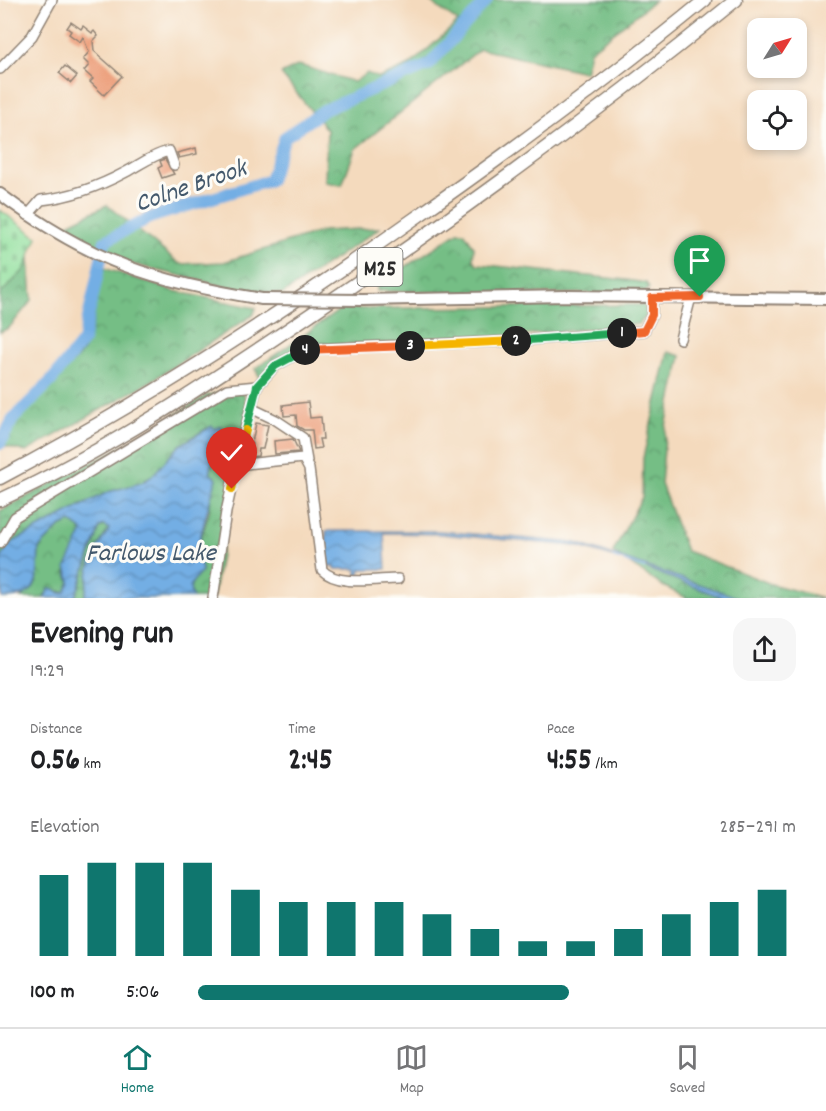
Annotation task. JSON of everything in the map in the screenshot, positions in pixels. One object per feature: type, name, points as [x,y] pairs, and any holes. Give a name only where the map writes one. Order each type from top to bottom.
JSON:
[{"type":"highway","name":"M25","points":[[0,478],[114,417],[348,266],[534,133],[705,0]]},
{"type":"highway","name":"M25","points":[[0,500],[139,425],[340,295],[574,127],[736,0]]},
{"type":"main road","points":[[0,194],[28,215],[84,249],[114,263],[165,281],[262,299],[362,300],[567,296],[826,299]]},
{"type":"street","points":[[0,69],[32,36],[52,0]]},
{"type":"street","points":[[28,215],[41,200],[63,198],[127,172],[160,153],[169,151],[174,165]]},
{"type":"street","points":[[680,339],[692,297]]},
{"type":"street","points":[[213,598],[236,465],[253,409],[257,386],[275,366],[306,349],[514,341],[644,331],[652,315],[652,298]]},
{"type":"street","points":[[0,543],[15,517],[227,389],[257,386]]},
{"type":"street","points":[[253,409],[276,420],[303,438],[322,570],[330,576],[342,579],[398,579]]},
{"type":"street","points":[[236,465],[303,458],[307,461]]},
{"type":"green space","points":[[428,0],[655,0],[590,51],[585,72],[480,49],[355,149],[342,185],[325,182],[327,130],[281,74],[299,65],[354,82],[367,73],[379,78],[410,65],[458,22]]},
{"type":"green space","points":[[107,205],[180,264],[224,262],[323,231],[380,228],[283,294],[231,288],[124,262],[60,228]]},
{"type":"green space","points":[[0,210],[37,237],[24,270],[0,294]]},
{"type":"green space","points":[[458,232],[464,232],[474,247],[473,260],[477,264],[626,280],[646,283],[649,288],[645,292],[539,294],[377,291],[378,285]]},
{"type":"green space","points":[[29,258],[32,300],[9,328],[0,332],[0,294],[24,270]]},
{"type":"green space","points":[[104,268],[174,291],[256,308],[253,315],[151,381],[26,452],[4,446],[20,415],[82,352],[91,332]]},
{"type":"green space","points":[[643,305],[646,309],[646,317],[638,324],[458,341],[323,345],[316,341],[309,343],[306,349],[260,378],[255,369],[341,309]]},
{"type":"green space","points":[[668,352],[681,356],[666,426],[661,484],[686,551],[771,584],[823,598],[687,598],[661,585],[613,552],[642,497],[643,458]]},
{"type":"green space","points":[[236,390],[244,394],[247,413],[213,598],[193,598],[190,590],[190,586],[202,571],[199,545],[209,512],[213,484],[210,468],[220,449],[224,434],[207,428],[180,445],[151,477],[141,483],[108,492],[9,544],[0,561],[0,511],[140,437],[207,395]]},
{"type":"green space","points":[[71,522],[83,531],[66,572],[70,582],[65,592],[56,591],[45,594],[44,598],[21,598],[37,581],[39,548],[61,526]]},
{"type":"green space","points":[[107,526],[109,529],[90,564],[84,598],[72,598],[76,595],[100,527]]},
{"type":"water","name":"Farlows Lake","points":[[212,426],[215,429],[221,426],[222,439],[210,467],[210,473],[217,479],[199,543],[202,572],[190,586],[193,598],[84,598],[92,559],[109,529],[104,525],[100,527],[76,595],[72,598],[44,598],[49,589],[53,588],[60,593],[65,592],[70,582],[66,567],[83,531],[71,522],[61,526],[39,548],[37,578],[30,591],[24,595],[2,598],[0,561],[9,544],[108,492],[141,483],[151,477],[180,445]]},
{"type":"water","points":[[326,531],[440,531],[576,543],[740,598],[724,598],[629,562],[576,546],[440,534],[384,533],[386,569],[361,569],[359,578],[357,578],[357,569],[335,569],[335,566],[327,566]]},
{"type":"building","points":[[71,22],[81,29],[83,26],[92,33],[94,31],[98,36],[93,41],[94,51],[122,76],[104,95],[90,82],[93,79],[84,71],[89,65],[83,59],[89,52],[83,37],[80,42],[69,34],[71,31],[67,28]]},
{"type":"building","points":[[65,66],[77,76],[71,83],[59,73]]},
{"type":"building","points":[[196,148],[197,154],[179,158],[177,153]]},
{"type":"building","points":[[165,159],[174,174],[162,178],[158,168],[162,166],[160,161]]},
{"type":"building","points":[[308,402],[310,418],[321,417],[323,439],[319,439],[321,448],[314,449],[312,430],[304,430],[297,426],[296,415],[284,416],[283,405]]},
{"type":"building","points":[[256,423],[268,425],[263,449],[259,449],[258,456],[249,457]]},
{"type":"building","points":[[293,439],[299,452],[275,454],[274,441]]},
{"type":"waterway","name":"Colne Brook","points":[[0,444],[13,419],[51,381],[83,341],[105,241],[152,217],[270,180],[285,137],[324,110],[429,65],[487,0]]},
{"type":"waterway","points":[[613,557],[645,568]]},
{"type":"route","points":[[232,489],[257,386],[275,366],[306,349],[514,341],[644,331],[652,315],[652,298],[700,297]]}]
